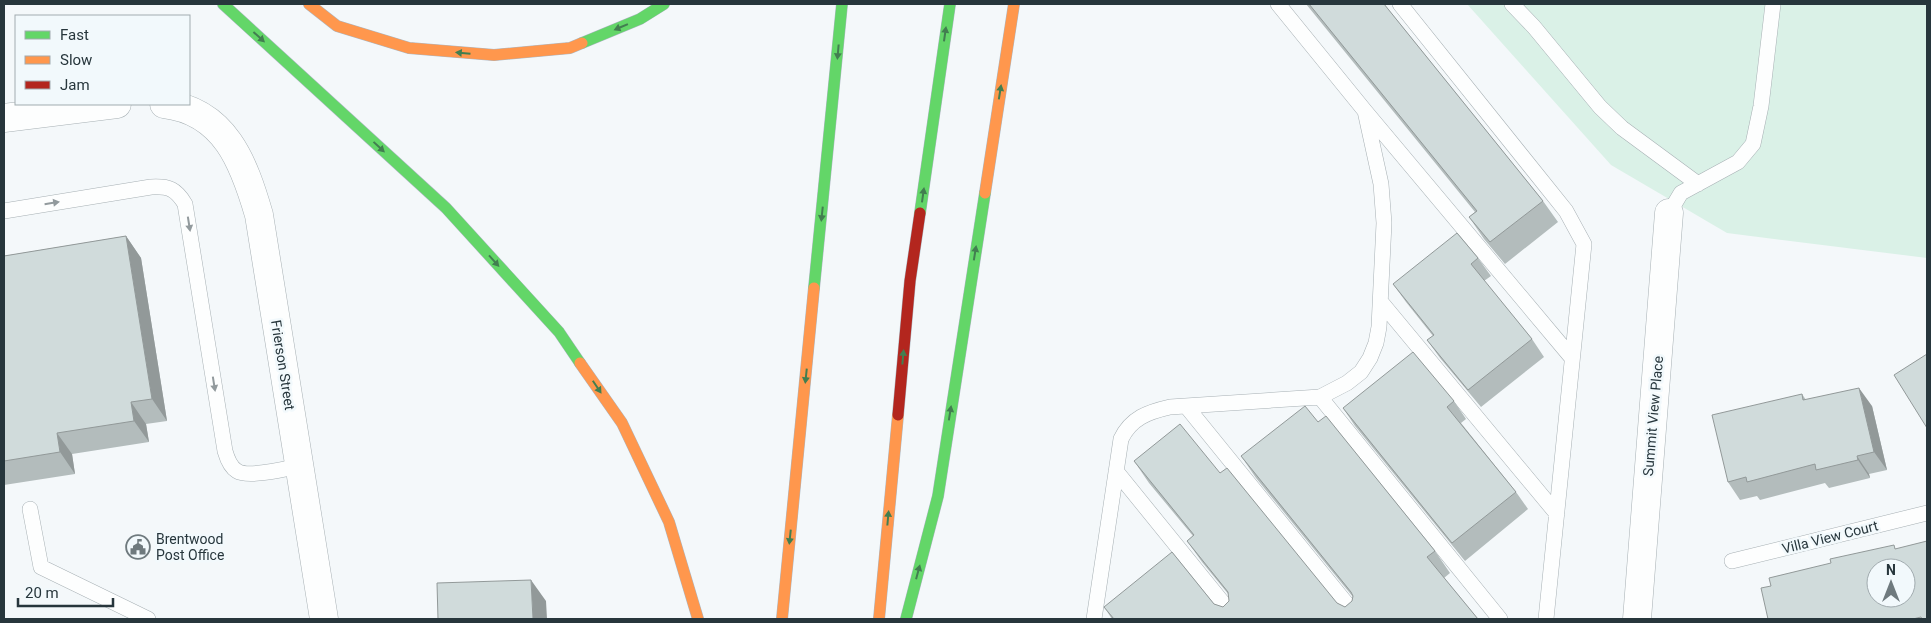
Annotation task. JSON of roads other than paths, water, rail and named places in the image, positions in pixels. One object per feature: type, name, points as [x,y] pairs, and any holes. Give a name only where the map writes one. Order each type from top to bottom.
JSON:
[{"type":"highway","points":[[224,4],[446,208],[559,332],[622,423],[669,522],[698,619]]},
{"type":"highway","points":[[309,4],[336,26],[409,48],[494,55],[570,48],[640,19],[664,4]]},
{"type":"highway","points":[[782,619],[842,4]]},
{"type":"highway","points":[[879,619],[910,281],[950,4]]},
{"type":"highway","points":[[906,619],[938,496],[1014,4]]},
{"type":"street","points":[[4,118],[109,105]]},
{"type":"street","name":"Frierson Street","points":[[168,105],[186,109],[211,123],[233,147],[248,177],[259,215],[324,619]]},
{"type":"street","name":"Summit View Place","points":[[1637,619],[1669,213]]},
{"type":"lane","points":[[1278,4],[1572,358]]},
{"type":"lane","points":[[1400,4],[1566,210],[1584,244],[1546,619]]},
{"type":"lane","points":[[1512,4],[1534,27],[1600,107],[1622,128],[1698,184]]},
{"type":"lane","points":[[1669,213],[1681,193],[1738,162],[1753,144],[1761,106],[1773,4]]},
{"type":"lane","points":[[1094,619],[1121,439],[1126,428],[1136,419],[1151,411],[1170,407],[1320,397],[1347,383],[1360,372],[1370,358],[1379,328],[1384,223],[1381,184],[1365,111]]},
{"type":"lane","points":[[4,211],[151,187],[165,186],[178,193],[185,204],[224,451],[236,471],[246,474],[300,466]]},
{"type":"lane","points":[[1380,302],[1557,514]]},
{"type":"lane","points":[[1320,397],[1500,619]]},
{"type":"lane","points":[[1186,406],[1359,619]]},
{"type":"lane","points":[[1116,471],[1236,619]]},
{"type":"lane","points":[[30,510],[40,567],[148,619]]},
{"type":"lane","name":"Villa View Court","points":[[1732,561],[1927,513]]},
{"type":"place","name":"Brentwood Post Office","points":[[138,547]]}]
